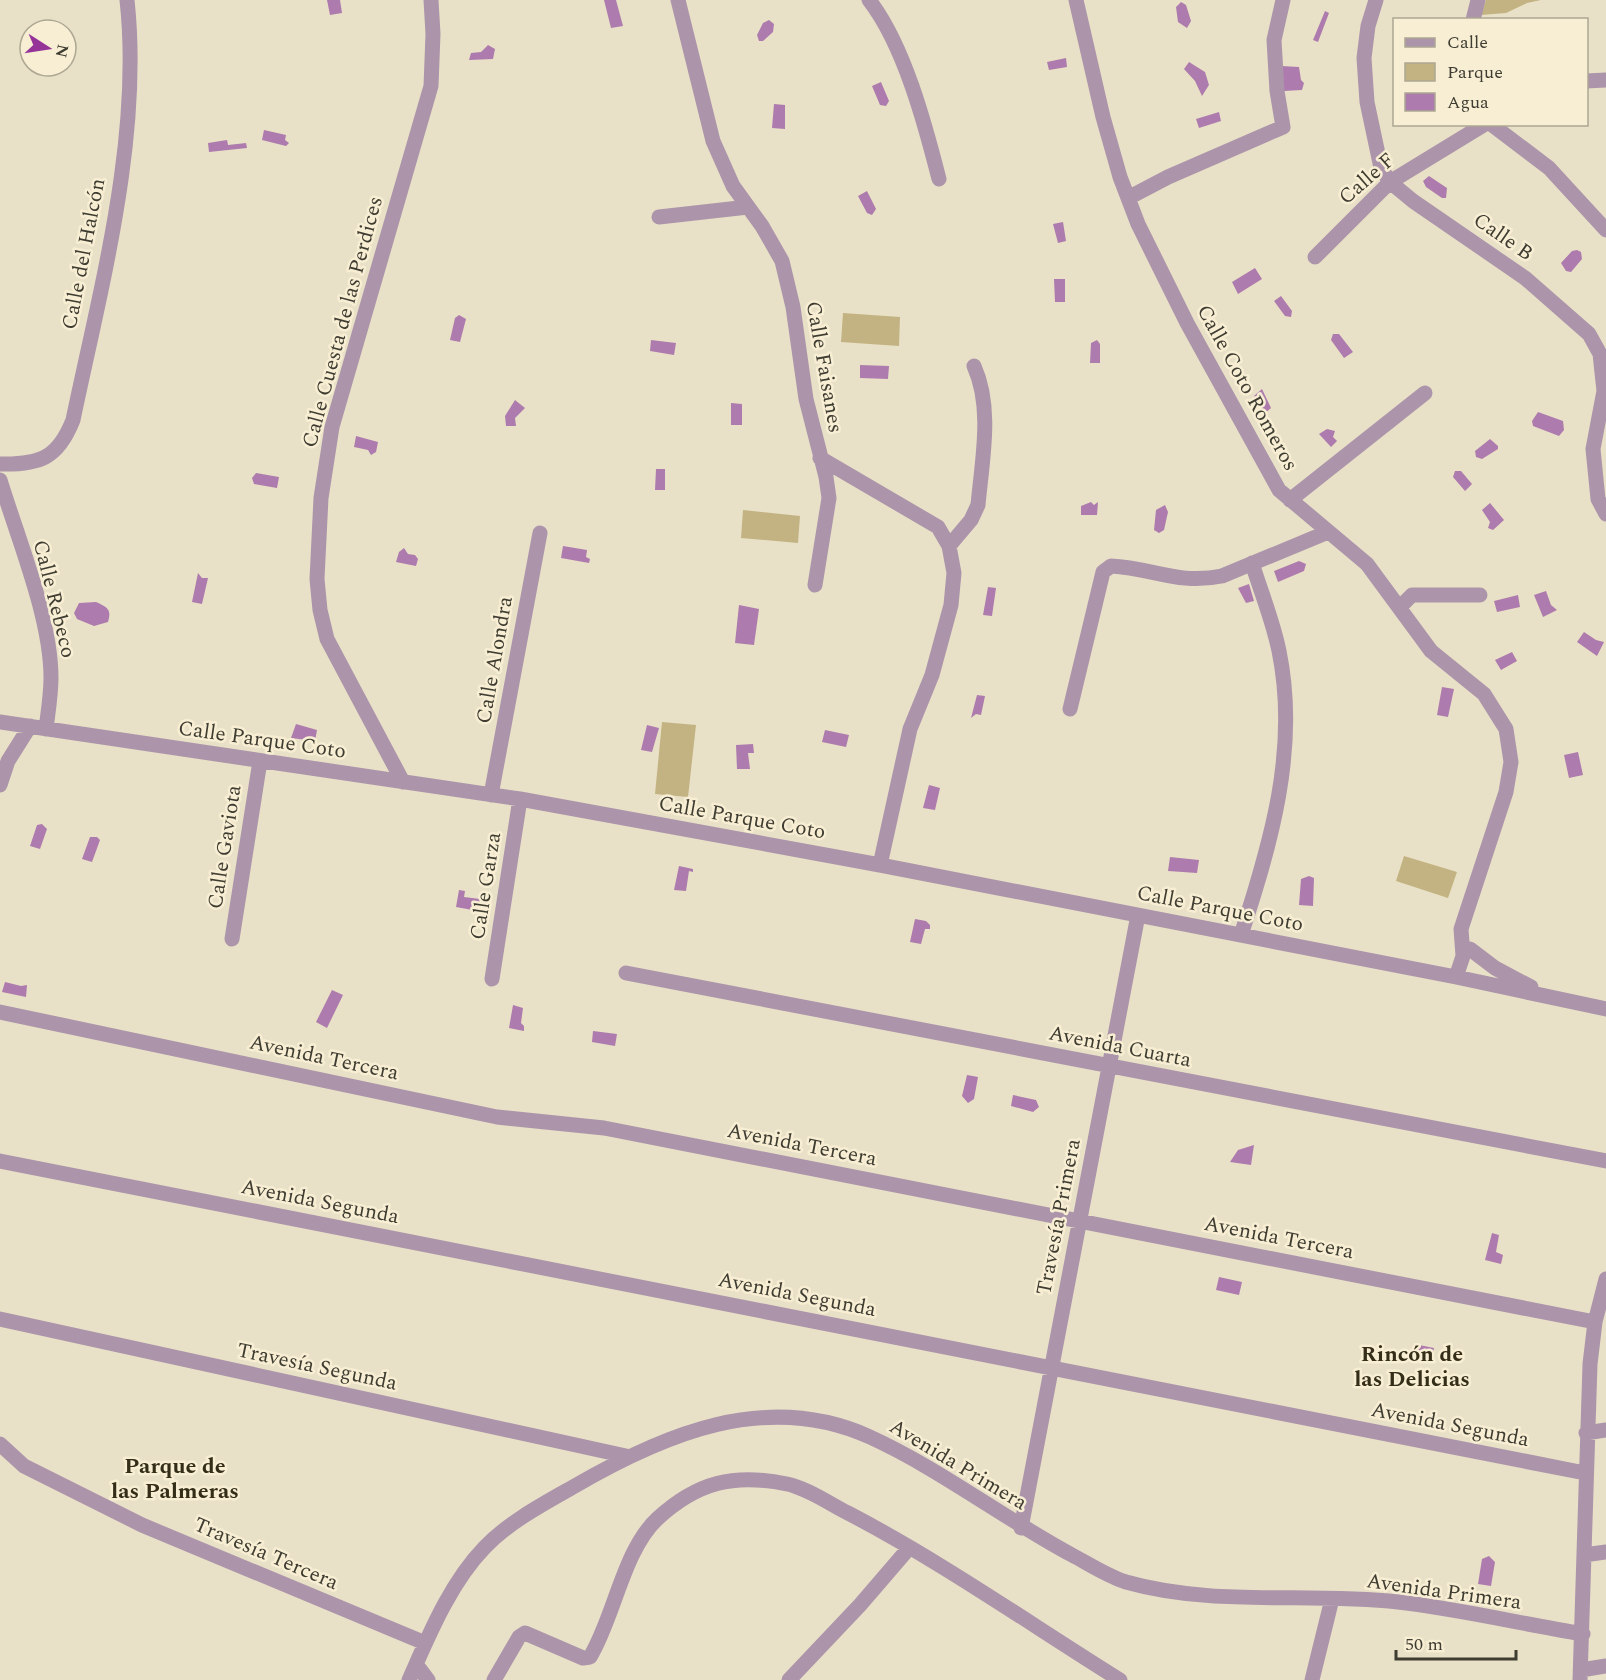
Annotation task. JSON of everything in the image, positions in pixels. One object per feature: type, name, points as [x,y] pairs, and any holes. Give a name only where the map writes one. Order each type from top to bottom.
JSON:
[{"type":"street","name":"Calle del Halcón","points":[[0,464],[24,465],[49,456],[65,441],[73,420],[120,177],[129,82],[127,0]]},
{"type":"street","name":"Calle Cuesta de las Perdices","points":[[403,782],[327,639],[320,610],[317,579],[321,498],[332,428],[431,86],[433,34],[431,0]]},
{"type":"street","name":"Calle Faisanes","points":[[678,0],[713,141],[733,186],[782,261],[793,307],[806,399],[820,458],[938,526],[949,546],[954,573],[951,605],[932,675],[910,729],[880,865]]},
{"type":"street","points":[[869,0],[876,9],[900,58],[924,120],[939,179]]},
{"type":"street","name":"Calle Coto Romeros","points":[[1076,0],[1103,117],[1138,225],[1187,324],[1279,490],[1367,564],[1431,651],[1484,693],[1506,729],[1511,762],[1506,792],[1461,929]]},
{"type":"street","points":[[1128,198],[1168,177],[1282,127],[1274,39],[1283,0]]},
{"type":"street","name":"Calle B","points":[[1376,0],[1368,26],[1364,58],[1367,102],[1377,151],[1390,182],[1413,201],[1485,249],[1553,301],[1589,334],[1603,353],[1604,391],[1593,449],[1598,499],[1606,514]]},
{"type":"street","points":[[1474,18],[1478,0]]},
{"type":"street","points":[[1588,81],[1606,80]]},
{"type":"street","name":"Calle F","points":[[1315,257],[1390,182],[1482,126]]},
{"type":"street","points":[[1494,126],[1549,168],[1606,230]]},
{"type":"street","points":[[660,217],[748,207]]},
{"type":"street","points":[[949,546],[971,520],[978,505],[984,404],[982,383],[974,366]]},
{"type":"street","points":[[1290,500],[1425,393]]},
{"type":"street","points":[[815,585],[829,498],[820,458]]},
{"type":"street","name":"Calle Rebeco","points":[[0,480],[38,603],[46,643],[51,678],[46,729]]},
{"type":"street","points":[[1070,709],[1103,572],[1111,566],[1191,581],[1222,576],[1328,532]]},
{"type":"street","name":"Calle Alondra","points":[[491,795],[540,533]]},
{"type":"street","points":[[1241,935],[1280,796],[1284,750],[1285,696],[1279,650],[1252,563]]},
{"type":"street","points":[[1400,607],[1412,595],[1480,595]]},
{"type":"street","name":"Calle Parque Coto","points":[[0,722],[520,799],[880,865],[1473,980],[1606,1009]]},
{"type":"street","points":[[0,785],[8,761],[30,726]]},
{"type":"street","name":"Calle Gaviota","points":[[232,939],[260,761]]},
{"type":"street","name":"Calle Garza","points":[[492,979],[520,799]]},
{"type":"street","name":"Travesía Primera","points":[[1021,1528],[1138,915]]},
{"type":"street","points":[[1461,929],[1474,959],[1473,980]]},
{"type":"street","points":[[1456,977],[1463,956],[1461,929]]},
{"type":"street","points":[[1470,948],[1495,968],[1547,996]]},
{"type":"street","name":"Avenida Cuarta","points":[[626,973],[1606,1161]]},
{"type":"street","name":"Avenida Tercera","points":[[0,1012],[496,1117],[604,1128],[1596,1322]]},
{"type":"street","name":"Avenida Segunda","points":[[0,1161],[1052,1366],[1585,1473]]},
{"type":"street","points":[[1606,1279],[1596,1322],[1590,1364],[1586,1433],[1581,1675],[1606,1666]]},
{"type":"street","name":"Travesía Segunda","points":[[0,1318],[626,1456]]},
{"type":"street","name":"Avenida Primera","points":[[409,1680],[425,1643],[456,1586],[485,1547],[534,1509],[626,1456],[685,1431],[738,1419],[776,1416],[819,1420],[868,1436],[909,1458],[1021,1528],[1120,1580],[1156,1590],[1191,1594],[1398,1602],[1583,1634]]},
{"type":"street","points":[[1586,1433],[1606,1430]]},
{"type":"street","name":"Travesía Tercera","points":[[0,1444],[24,1466],[142,1525],[425,1643]]},
{"type":"street","points":[[494,1680],[519,1637],[525,1633],[583,1658],[590,1658],[624,1576],[656,1520],[688,1495],[719,1481],[752,1480],[789,1484],[909,1548],[1098,1674],[1120,1680]]},
{"type":"street","points":[[789,1680],[860,1605],[909,1548]]},
{"type":"street","points":[[1584,1555],[1606,1552]]},
{"type":"street","points":[[1312,1680],[1332,1599]]},
{"type":"street","points":[[416,1664],[428,1680]]},
{"type":"green space","points":[[1486,0],[1541,0],[1527,3],[1506,13],[1481,15]]},
{"type":"green space","points":[[843,313],[900,317],[899,346],[841,342]]},
{"type":"green space","points":[[743,510],[800,516],[798,543],[741,538]]},
{"type":"green space","points":[[662,722],[696,725],[688,797],[655,794]]},
{"type":"green space","points":[[1404,856],[1457,872],[1448,898],[1396,881]]},
{"type":"water","points":[[327,0],[340,0],[342,13],[330,15]]},
{"type":"water","points":[[604,0],[616,0],[623,26],[611,28]]},
{"type":"water","points":[[1181,2],[1186,5],[1191,21],[1187,28],[1178,22],[1176,7]]},
{"type":"water","points":[[1325,11],[1329,13],[1318,42],[1313,40]]},
{"type":"water","points":[[769,20],[774,24],[773,32],[763,41],[759,41],[757,35],[763,23]]},
{"type":"water","points":[[488,45],[495,49],[493,59],[469,60],[471,53],[481,52]]},
{"type":"water","points":[[1066,58],[1067,67],[1049,70],[1047,62]]},
{"type":"water","points":[[1189,62],[1205,72],[1209,85],[1202,96],[1195,81],[1184,69]]},
{"type":"water","points":[[1281,66],[1299,67],[1301,80],[1304,83],[1302,90],[1284,91]]},
{"type":"water","points":[[881,82],[889,101],[886,106],[880,105],[872,86]]},
{"type":"water","points":[[774,104],[785,105],[785,129],[772,128]]},
{"type":"water","points":[[1219,112],[1221,121],[1199,128],[1196,119]]},
{"type":"water","points":[[264,130],[286,135],[285,140],[289,143],[286,146],[262,140]]},
{"type":"water","points":[[227,140],[228,145],[246,143],[247,148],[209,152],[208,143]]},
{"type":"water","points":[[1429,176],[1447,188],[1446,198],[1442,198],[1426,187],[1423,181]]},
{"type":"water","points":[[867,191],[876,209],[872,215],[867,213],[858,196]]},
{"type":"water","points":[[1063,222],[1066,241],[1058,243],[1053,224]]},
{"type":"water","points":[[1572,251],[1581,252],[1582,259],[1571,272],[1566,271],[1561,263]]},
{"type":"water","points":[[1255,268],[1262,279],[1238,294],[1232,282]]},
{"type":"water","points":[[1054,279],[1065,279],[1065,302],[1055,302]]},
{"type":"water","points":[[1281,296],[1292,311],[1291,317],[1285,316],[1274,301]]},
{"type":"water","points":[[459,315],[466,319],[460,342],[450,340],[455,318]]},
{"type":"water","points":[[1333,334],[1339,334],[1353,352],[1344,358],[1331,340]]},
{"type":"water","points":[[651,340],[676,343],[674,355],[650,351]]},
{"type":"water","points":[[1097,340],[1100,344],[1100,363],[1090,363],[1091,343]]},
{"type":"water","points":[[860,365],[889,366],[888,379],[860,378]]},
{"type":"water","points":[[1262,389],[1271,408],[1264,414],[1254,396]]},
{"type":"water","points":[[515,400],[525,408],[515,418],[516,426],[506,426],[505,416]]},
{"type":"water","points":[[731,403],[742,404],[742,425],[731,425]]},
{"type":"water","points":[[1538,412],[1563,421],[1564,430],[1559,436],[1533,426],[1532,421]]},
{"type":"water","points":[[1327,429],[1335,431],[1333,437],[1337,441],[1331,447],[1319,434]]},
{"type":"water","points":[[356,436],[378,442],[376,452],[371,455],[368,450],[354,447]]},
{"type":"water","points":[[1490,439],[1498,446],[1498,449],[1482,459],[1476,457],[1475,451]]},
{"type":"water","points":[[656,469],[665,469],[665,490],[655,490]]},
{"type":"water","points":[[1455,471],[1461,471],[1472,484],[1465,491],[1453,477]]},
{"type":"water","points":[[256,473],[279,477],[277,488],[254,484],[252,478]]},
{"type":"water","points":[[1091,502],[1094,505],[1098,502],[1097,515],[1081,515],[1081,506]]},
{"type":"water","points":[[1490,503],[1504,520],[1493,530],[1488,528],[1490,522],[1482,510]]},
{"type":"water","points":[[1165,505],[1168,512],[1164,530],[1159,533],[1154,530],[1156,510]]},
{"type":"water","points":[[563,546],[587,550],[586,557],[590,559],[589,563],[561,558]]},
{"type":"water","points":[[404,548],[408,554],[415,555],[418,559],[416,566],[396,562],[399,552]]},
{"type":"water","points":[[1299,561],[1306,564],[1304,571],[1278,582],[1274,571]]},
{"type":"water","points":[[198,573],[202,578],[208,578],[202,604],[192,602]]},
{"type":"water","points":[[1249,584],[1254,601],[1246,603],[1238,588]]},
{"type":"water","points":[[988,587],[996,588],[992,616],[983,615]]},
{"type":"water","points":[[1546,591],[1551,605],[1557,610],[1543,617],[1534,595]]},
{"type":"water","points":[[1518,595],[1520,607],[1497,612],[1494,601]]},
{"type":"water","points":[[96,602],[108,609],[108,622],[94,626],[77,619],[74,613],[79,603]]},
{"type":"water","points":[[739,605],[759,609],[754,645],[735,643]]},
{"type":"water","points":[[1584,632],[1604,642],[1597,656],[1577,642]]},
{"type":"water","points":[[1512,652],[1517,661],[1501,670],[1495,660]]},
{"type":"water","points":[[1442,687],[1454,689],[1448,717],[1437,715]]},
{"type":"water","points":[[977,695],[985,696],[981,715],[976,714],[971,718]]},
{"type":"water","points":[[296,724],[317,730],[315,741],[291,738]]},
{"type":"water","points":[[647,725],[659,728],[652,752],[641,750]]},
{"type":"water","points":[[825,730],[849,735],[846,747],[822,742]]},
{"type":"water","points":[[753,744],[754,753],[748,753],[750,769],[737,769],[736,745]]},
{"type":"water","points":[[1578,752],[1583,775],[1569,778],[1564,755]]},
{"type":"water","points":[[929,785],[940,788],[935,810],[923,808]]},
{"type":"water","points":[[42,824],[47,829],[40,849],[30,846],[37,825]]},
{"type":"water","points":[[90,837],[97,837],[100,840],[92,862],[82,859]]},
{"type":"water","points":[[1170,857],[1199,860],[1197,873],[1168,871]]},
{"type":"water","points":[[679,866],[693,869],[693,872],[689,871],[686,891],[674,890]]},
{"type":"water","points":[[1309,876],[1314,878],[1313,906],[1299,905],[1301,879]]},
{"type":"water","points":[[459,890],[465,891],[464,897],[480,899],[478,911],[456,907]]},
{"type":"water","points":[[915,919],[926,921],[930,925],[930,929],[925,929],[921,944],[910,942]]},
{"type":"water","points":[[5,982],[21,986],[27,985],[26,997],[2,992]]},
{"type":"water","points":[[332,990],[343,995],[327,1028],[316,1022]]},
{"type":"water","points":[[513,1005],[523,1008],[521,1023],[524,1031],[509,1028]]},
{"type":"water","points":[[593,1031],[617,1034],[615,1046],[592,1042]]},
{"type":"water","points":[[967,1075],[978,1077],[974,1099],[968,1103],[962,1096]]},
{"type":"water","points":[[1013,1095],[1036,1100],[1039,1107],[1033,1112],[1011,1106]]},
{"type":"water","points":[[1254,1145],[1251,1165],[1230,1162],[1238,1150]]},
{"type":"water","points":[[1492,1233],[1499,1235],[1496,1252],[1503,1255],[1501,1264],[1485,1260]]},
{"type":"water","points":[[1219,1277],[1242,1282],[1239,1295],[1216,1290]]},
{"type":"water","points":[[1414,1344],[1434,1348],[1431,1362],[1411,1357]]},
{"type":"water","points":[[1489,1556],[1495,1562],[1491,1586],[1478,1584],[1482,1559]]},
{"type":"district","name":"Rincón de las Delicias","points":[[1412,1366]]},
{"type":"district","name":"Parque de las Palmeras","points":[[175,1478]]}]
